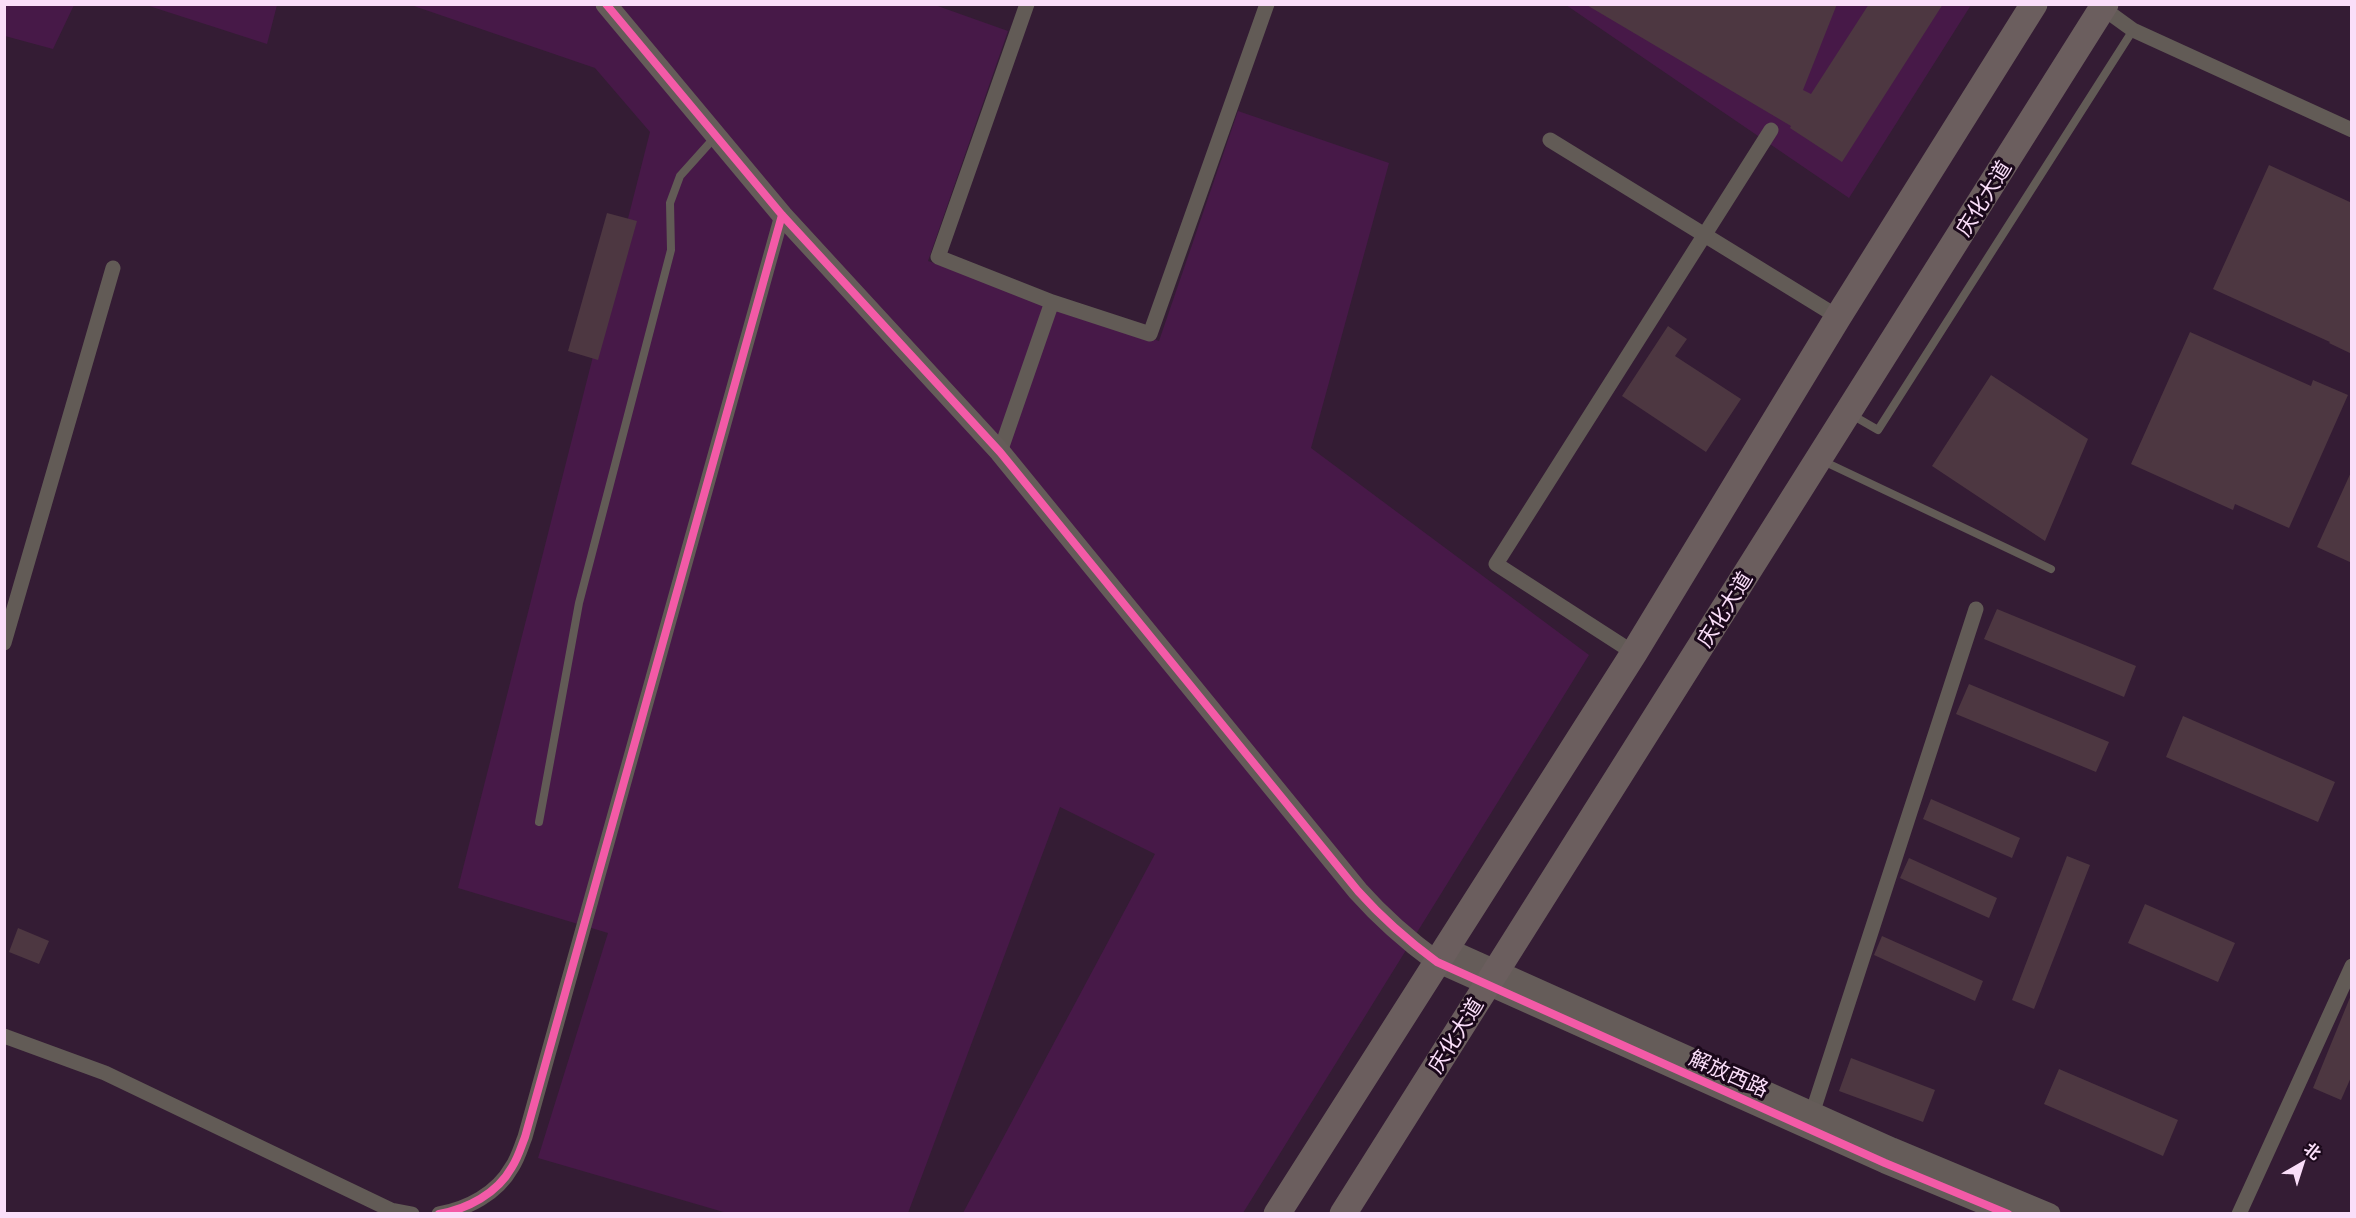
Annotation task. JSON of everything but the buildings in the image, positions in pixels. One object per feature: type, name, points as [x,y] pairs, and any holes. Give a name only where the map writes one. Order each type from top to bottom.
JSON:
[{"type":"highway","points":[[1277,1214],[1634,653],[1838,317],[2034,4]]},
{"type":"highway","name":"庆化大道","points":[[1343,1214],[1819,459],[2101,6]]},
{"type":"street","name":"解放西路","points":[[606,4],[782,214],[1000,452],[1373,908],[1404,938],[1810,1120],[2008,1214]]},
{"type":"street","points":[[1027,4],[938,257],[1052,302],[1150,334],[1267,4]]},
{"type":"street","points":[[2101,6],[2133,30],[2352,130]]},
{"type":"street","points":[[1634,653],[1496,564],[1771,129]]},
{"type":"street","points":[[1550,140],[1838,317]]},
{"type":"street","points":[[439,1214],[460,1212],[489,1194],[512,1168],[525,1137],[782,214]]},
{"type":"street","points":[[4,643],[113,268]]},
{"type":"street","points":[[1000,452],[1052,302]]},
{"type":"street","points":[[1810,1120],[1976,609]]},
{"type":"street","points":[[2239,1214],[2352,966]]},
{"type":"street","points":[[4,1036],[105,1073],[392,1210],[412,1214]]},
{"type":"street","name":"解放西路","points":[[1810,1120],[2044,1212]]},
{"type":"lane","points":[[1848,412],[1878,430],[2133,30]]},
{"type":"lane","points":[[539,822],[579,603],[671,250],[670,203],[680,176],[716,137]]},
{"type":"lane","points":[[1819,459],[2051,569]]},
{"type":"shaded area","points":[[932,4],[1008,31],[928,261],[1159,341],[1238,111],[1389,163],[1311,448],[1589,655],[1243,1213],[963,1213],[1155,854],[1060,807],[908,1213],[727,1213],[538,1158],[608,933],[458,888],[650,132],[595,68],[411,5]]},
{"type":"shaded area","points":[[4,5],[74,5],[53,49],[5,36]]},
{"type":"shaded area","points":[[146,5],[277,5],[267,44]]},
{"type":"shaded area","points":[[1566,5],[1971,5],[1849,198]]},
{"type":"cycle path","points":[[606,4],[782,215],[1000,452],[1358,891],[1405,937],[1437,962],[1885,1163],[2008,1214]]},
{"type":"cycle path","points":[[439,1214],[470,1204],[498,1185],[514,1164],[525,1137],[782,215]]}]
